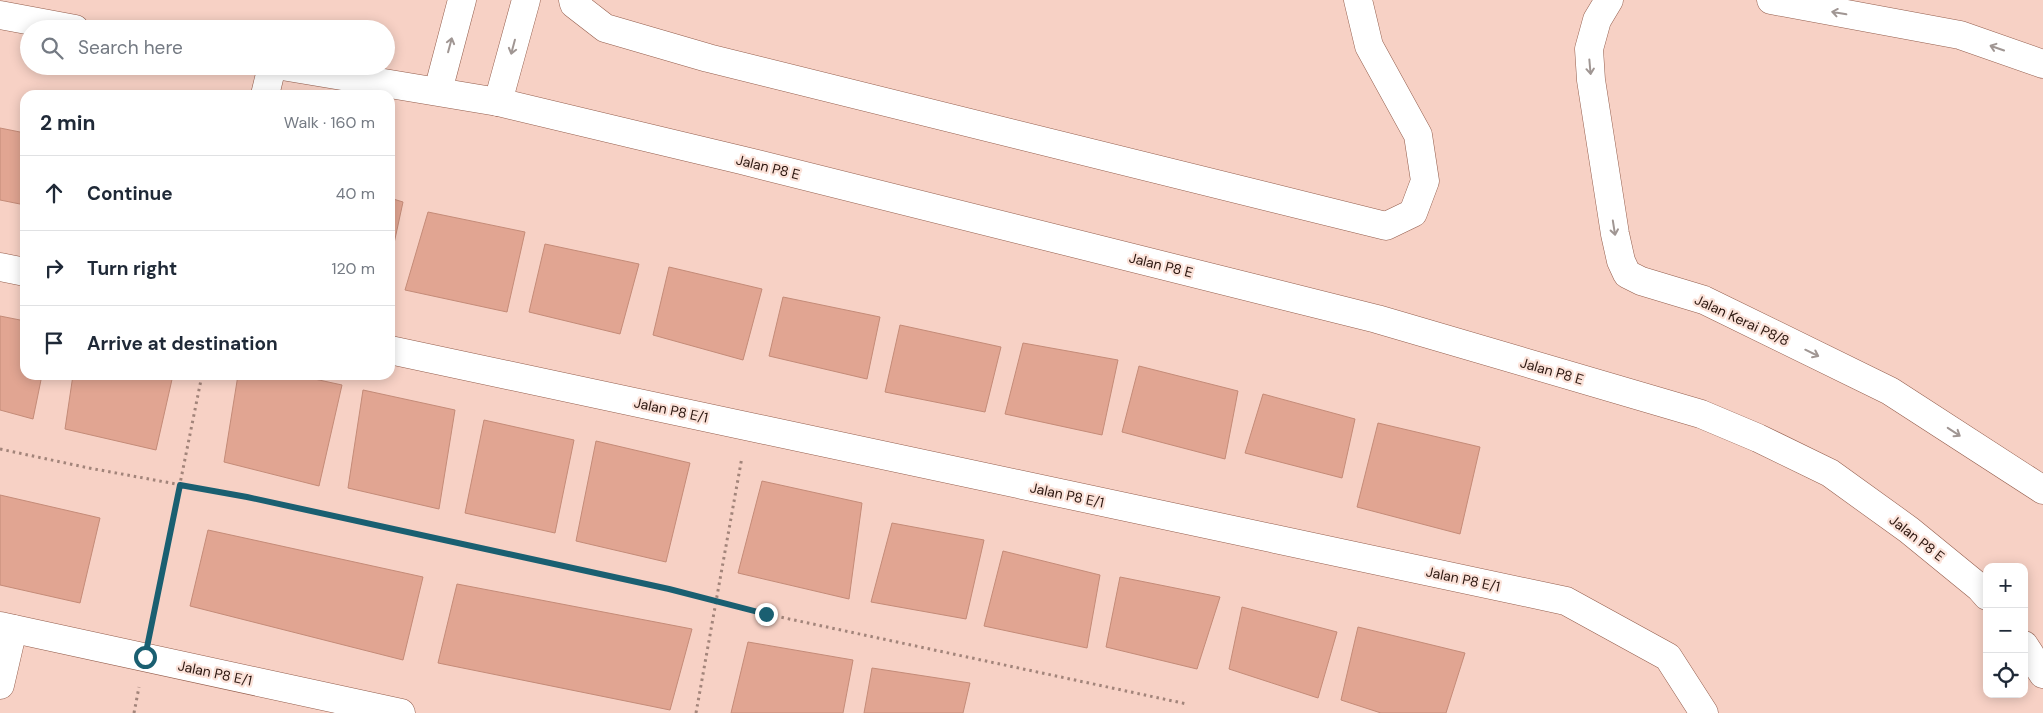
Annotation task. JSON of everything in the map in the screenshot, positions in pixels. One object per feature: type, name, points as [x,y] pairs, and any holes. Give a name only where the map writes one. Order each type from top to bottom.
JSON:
[{"type":"street","points":[[438,90],[462,0]]},
{"type":"street","points":[[498,102],[526,0]]},
{"type":"street","points":[[574,0],[574,4],[604,28],[708,58],[1386,226],[1413,213],[1426,181],[1418,135],[1369,46],[1358,0]]},
{"type":"street","name":"Jalan Kerai P8/8","points":[[1609,0],[1597,20],[1588,49],[1614,234],[1621,261],[1627,274],[1641,281],[1704,300],[1890,391],[2043,490]]},
{"type":"street","points":[[1771,0],[1960,35],[2043,64]]},
{"type":"street","points":[[0,15],[27,20]]},
{"type":"street","points":[[266,90],[270,75]]},
{"type":"street","name":"Jalan P8 E","points":[[340,75],[438,90],[498,102],[740,160],[1377,319],[1701,414],[1758,438],[1830,473],[1909,530],[1983,591]]},
{"type":"street","points":[[0,267],[20,271]]},
{"type":"street","name":"Jalan P8 E/1","points":[[395,351],[1566,601],[1668,657],[1704,713]]},
{"type":"street","points":[[0,685],[6,627]]},
{"type":"street","name":"Jalan P8 E/1","points":[[6,627],[145,657],[308,703],[401,713]]},
{"type":"path","points":[[134,713],[201,380]]},
{"type":"path","points":[[696,713],[748,426]]},
{"type":"path","points":[[0,449],[89,468],[247,497],[669,589],[995,664],[1187,704]]},
{"type":"building","points":[[0,128],[20,132],[20,204],[0,200]]},
{"type":"building","points":[[395,200],[403,202],[395,239]]},
{"type":"building","points":[[428,212],[525,232],[507,312],[405,290]]},
{"type":"building","points":[[545,244],[639,264],[620,334],[529,312]]},
{"type":"building","points":[[669,267],[762,289],[743,360],[653,335]]},
{"type":"building","points":[[783,297],[880,317],[867,379],[769,356]]},
{"type":"building","points":[[0,316],[20,320],[20,380],[41,380],[33,419],[0,410]]},
{"type":"building","points":[[900,325],[1001,347],[985,412],[885,392]]},
{"type":"building","points":[[1023,343],[1118,360],[1102,435],[1005,414]]},
{"type":"building","points":[[1139,366],[1238,391],[1225,459],[1122,432]]},
{"type":"building","points":[[72,380],[172,380],[156,450],[65,429]]},
{"type":"building","points":[[237,380],[319,380],[342,385],[319,486],[224,462]]},
{"type":"building","points":[[363,390],[455,410],[439,509],[348,488]]},
{"type":"building","points":[[1263,394],[1355,419],[1342,478],[1245,453]]},
{"type":"building","points":[[484,420],[574,440],[555,533],[465,513]]},
{"type":"building","points":[[1378,423],[1480,447],[1460,534],[1357,507]]},
{"type":"building","points":[[596,441],[690,463],[666,562],[576,541]]},
{"type":"building","points":[[762,481],[862,503],[849,599],[738,573]]},
{"type":"building","points":[[0,495],[100,518],[80,603],[0,585]]},
{"type":"building","points":[[892,523],[984,540],[966,619],[871,602]]},
{"type":"building","points":[[208,530],[423,577],[403,660],[190,606]]},
{"type":"building","points":[[1003,551],[1100,575],[1087,648],[984,626]]},
{"type":"building","points":[[1120,577],[1220,597],[1197,669],[1106,647]]},
{"type":"building","points":[[457,584],[692,629],[670,710],[438,663]]},
{"type":"building","points":[[1242,607],[1337,632],[1318,698],[1229,669]]},
{"type":"building","points":[[1358,627],[1465,653],[1446,713],[1381,713],[1341,700]]},
{"type":"building","points":[[748,642],[853,660],[843,713],[731,713]]},
{"type":"building","points":[[872,668],[970,683],[963,713],[864,713]]},
{"type":"route","points":[[145,657],[180,485],[247,497],[669,589],[766,614]]}]
